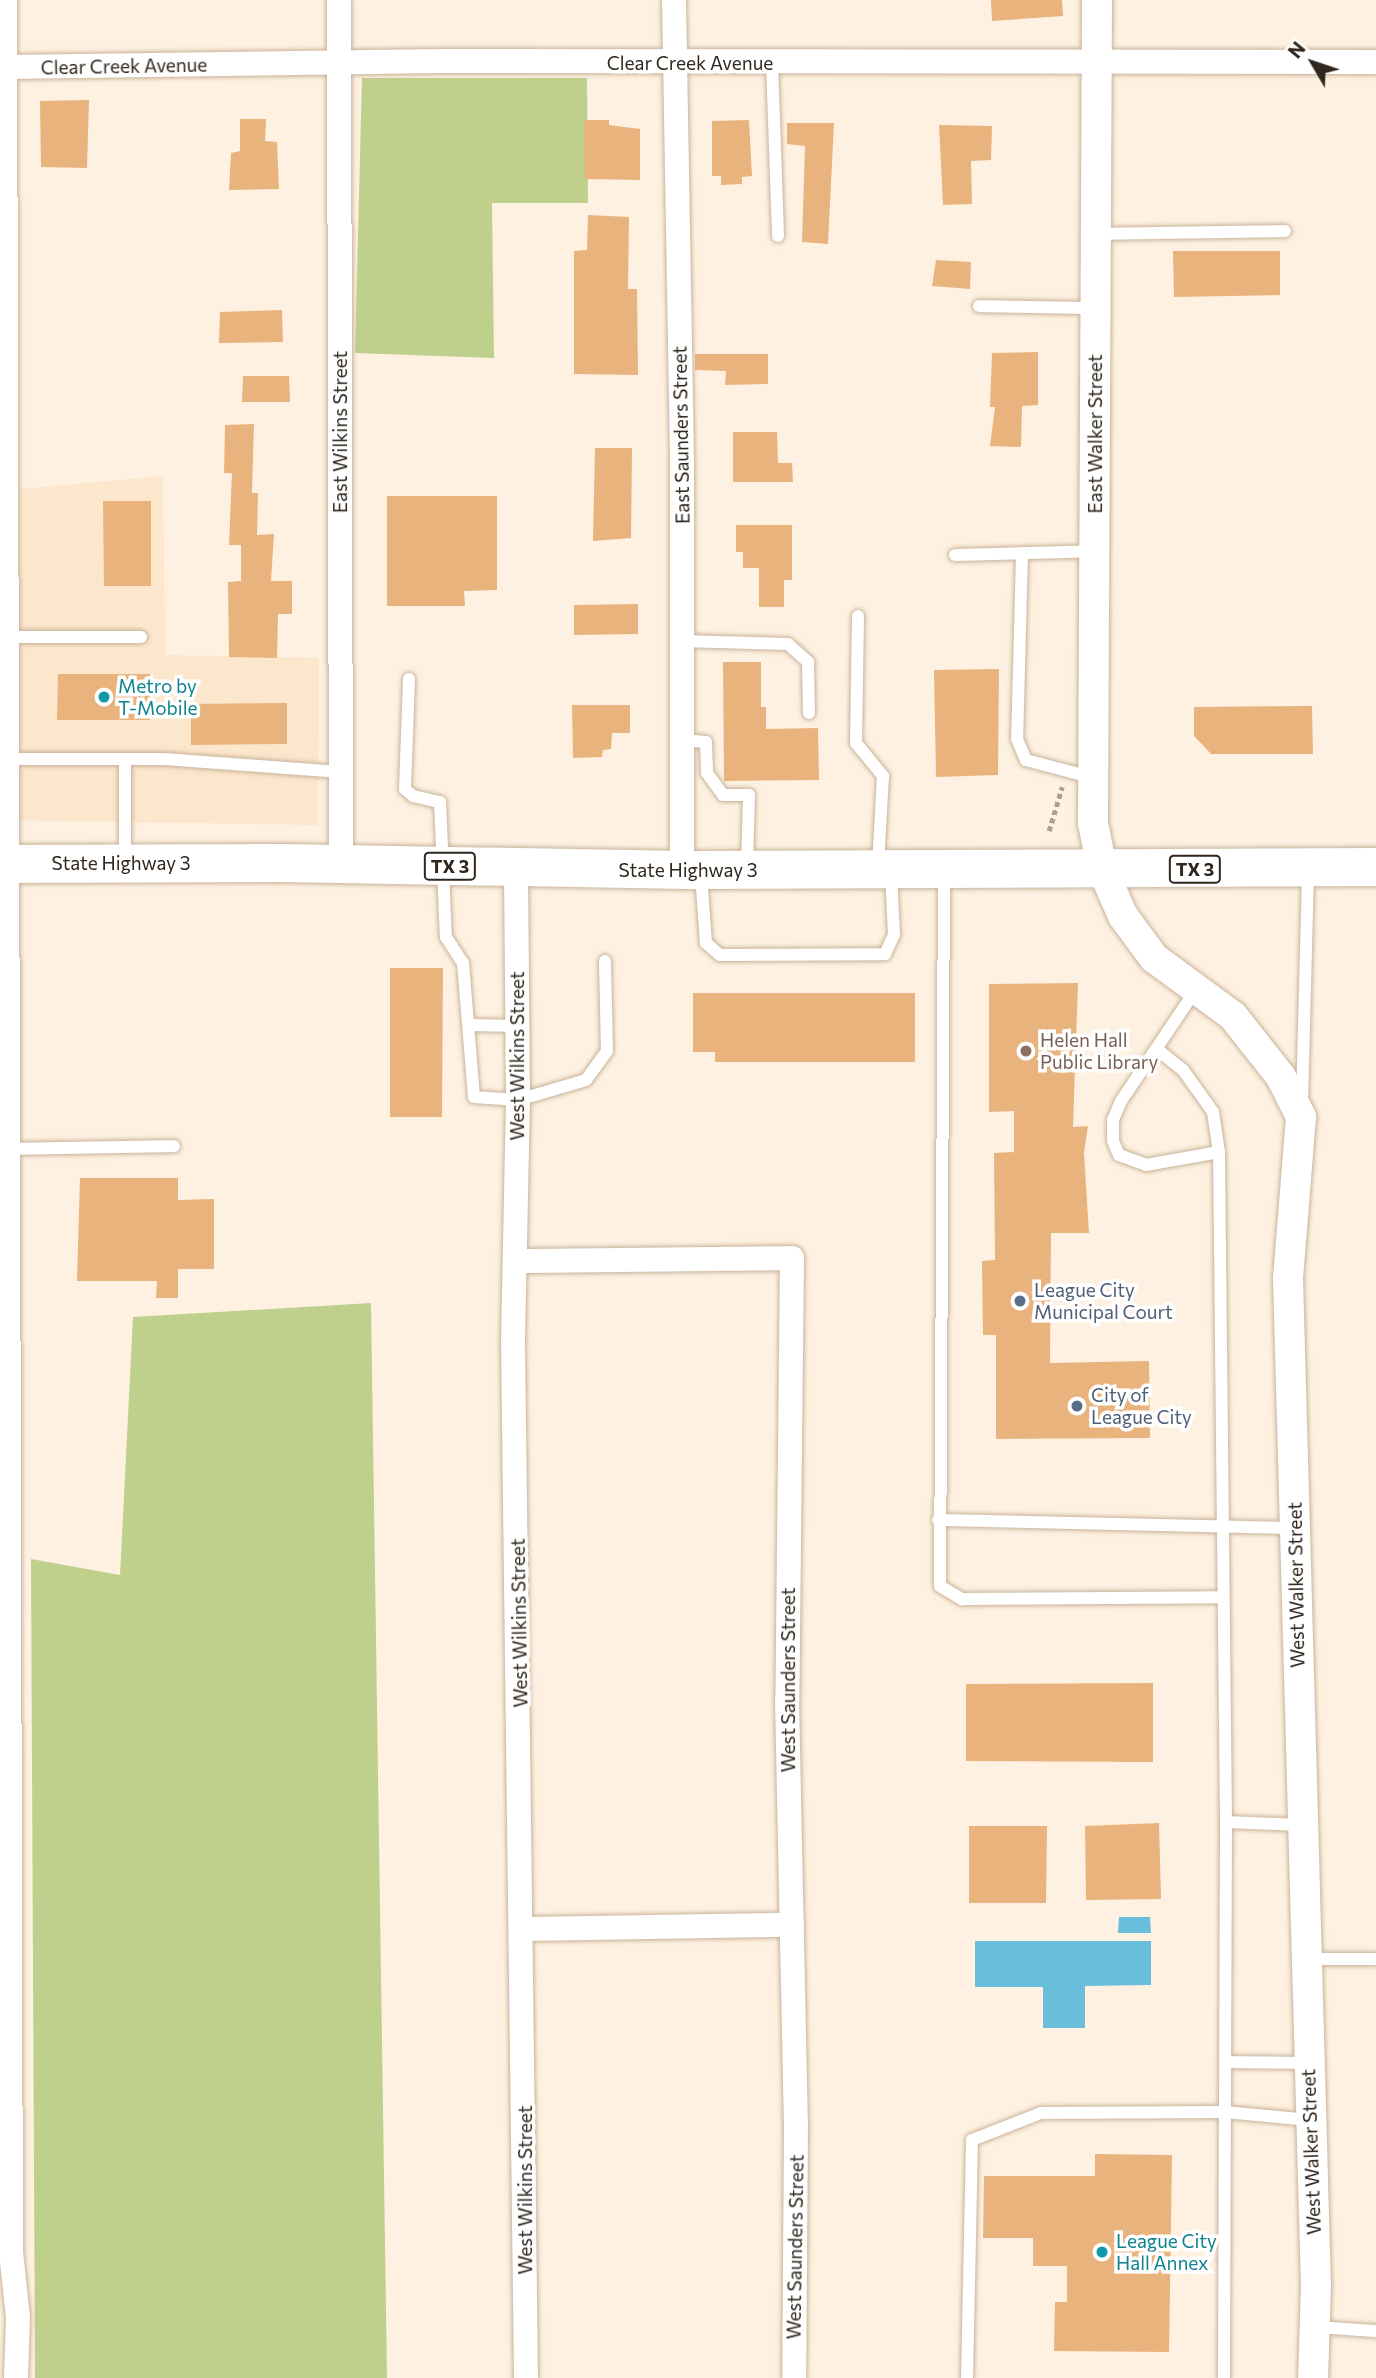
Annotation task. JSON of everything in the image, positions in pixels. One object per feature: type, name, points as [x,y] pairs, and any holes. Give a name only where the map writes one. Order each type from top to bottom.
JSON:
[{"type":"main road","name":"State Highway 3","points":[[5,864],[341,863],[691,870],[1376,867]]},
{"type":"street","points":[[5,0],[2,41],[5,67],[3,607],[7,637],[4,672],[8,759],[5,968],[10,1149],[5,1205],[6,2252],[18,2317],[16,2378]]},
{"type":"street","name":"East Wilkins Street","points":[[339,0],[341,863]]},
{"type":"street","name":"East Saunders Street","points":[[674,0],[682,740],[691,870]]},
{"type":"street","name":"East Walker Street","points":[[1097,0],[1093,823],[1102,868]]},
{"type":"street","name":"Clear Creek Avenue","points":[[5,67],[1376,62]]},
{"type":"street","name":"West Wilkins Street","points":[[516,867],[517,1261],[513,1343],[523,1929],[526,2378]]},
{"type":"street","points":[[1102,868],[1123,916],[1154,958],[1195,991],[1233,1016],[1281,1077],[1301,1117]]},
{"type":"street","name":"West Walker Street","points":[[1301,1117],[1288,1278],[1315,2326],[1312,2378]]},
{"type":"street","name":"West Saunders Street","points":[[517,1261],[792,1258],[786,1700],[796,2122],[794,2378]]},
{"type":"street","points":[[523,1929],[792,1926]]},
{"type":"lane","points":[[772,63],[778,236]]},
{"type":"lane","points":[[1095,234],[1285,231]]},
{"type":"lane","points":[[979,306],[1095,308]]},
{"type":"lane","points":[[955,555],[1095,551]]},
{"type":"lane","points":[[1022,553],[1017,739],[1026,760],[1094,778]]},
{"type":"lane","points":[[691,870],[706,943],[720,955],[885,954],[894,934],[885,870],[883,776],[856,743],[858,616]]},
{"type":"lane","points":[[7,637],[141,637]]},
{"type":"lane","points":[[682,641],[788,644],[808,662],[809,713]]},
{"type":"lane","points":[[409,680],[405,789],[413,796],[440,802],[446,937],[463,963],[470,1025],[470,1090],[474,1097],[518,1100],[586,1080],[607,1051],[605,961]]},
{"type":"lane","points":[[682,740],[706,742],[707,773],[723,795],[749,796],[747,870]]},
{"type":"lane","points":[[8,759],[125,759],[341,772]]},
{"type":"lane","points":[[125,759],[125,863]]},
{"type":"lane","points":[[1301,1117],[1308,868]]},
{"type":"lane","points":[[944,870],[938,1578],[953,1597],[1222,1597]]},
{"type":"lane","points":[[1195,991],[1113,1120],[1113,1141],[1119,1155],[1146,1165],[1219,1152]]},
{"type":"lane","points":[[470,1025],[518,1026]]},
{"type":"lane","points":[[1157,1050],[1183,1070],[1213,1112],[1219,1152],[1226,1822],[1224,2378]]},
{"type":"lane","points":[[10,1149],[174,1146]]},
{"type":"lane","points":[[938,1520],[1294,1528]]},
{"type":"lane","points":[[1226,1822],[1302,1825]]},
{"type":"lane","points":[[1305,1959],[1376,1959]]},
{"type":"lane","points":[[1225,2062],[1308,2063]]},
{"type":"lane","points":[[967,2378],[972,2140],[1041,2113],[1225,2112],[1310,2120]]},
{"type":"lane","points":[[1315,2326],[1376,2330]]},
{"type":"shaded area","points":[[163,476],[165,655],[319,658],[318,825],[0,820],[0,491]]},
{"type":"green space","points":[[362,78],[587,78],[588,203],[492,203],[494,358],[355,353]]},
{"type":"green space","points":[[371,1303],[387,2378],[35,2378],[31,1559],[120,1575],[133,1317]]},
{"type":"water","points":[[1119,1917],[1150,1917],[1151,1933],[1118,1933]]},
{"type":"water","points":[[975,1941],[1151,1941],[1151,1985],[1085,1986],[1085,2028],[1043,2028],[1043,1987],[975,1987]]},
{"type":"building","points":[[991,0],[1062,0],[1063,16],[992,21]]},
{"type":"building","points":[[89,100],[87,168],[41,167],[40,101]]},
{"type":"building","points":[[240,119],[266,119],[265,141],[277,142],[279,189],[229,190],[231,153],[240,151]]},
{"type":"building","points":[[584,120],[609,120],[609,125],[640,129],[640,180],[585,179]]},
{"type":"building","points":[[749,120],[752,176],[742,177],[742,184],[721,185],[721,176],[712,176],[712,121]]},
{"type":"building","points":[[787,123],[834,123],[828,244],[802,242],[805,146],[787,144]]},
{"type":"building","points":[[939,125],[992,126],[991,160],[971,161],[972,204],[943,205]]},
{"type":"building","points":[[588,215],[629,217],[628,289],[637,289],[638,375],[574,374],[574,251],[587,250]]},
{"type":"building","points":[[1173,251],[1280,251],[1280,295],[1174,297]]},
{"type":"building","points":[[936,260],[971,262],[970,289],[932,286]]},
{"type":"building","points":[[282,310],[283,342],[219,343],[220,312]]},
{"type":"building","points":[[1038,352],[1038,405],[1022,406],[1021,447],[990,446],[995,407],[990,407],[992,353]]},
{"type":"building","points":[[695,354],[768,354],[768,384],[725,385],[726,371],[695,370]]},
{"type":"building","points":[[243,376],[289,376],[290,402],[242,402]]},
{"type":"building","points":[[254,424],[252,493],[258,493],[257,535],[274,534],[271,581],[292,581],[292,614],[278,614],[277,658],[229,657],[228,582],[241,581],[241,545],[229,545],[232,473],[224,473],[225,425]]},
{"type":"building","points":[[733,432],[777,432],[778,463],[792,463],[793,482],[733,482]]},
{"type":"building","points":[[595,448],[632,448],[631,538],[593,541]]},
{"type":"building","points":[[387,496],[497,496],[497,590],[464,591],[465,606],[387,606]]},
{"type":"building","points":[[103,501],[151,501],[151,586],[104,586]]},
{"type":"building","points":[[736,525],[792,525],[792,580],[784,580],[784,607],[759,607],[759,568],[743,568],[743,552],[736,552]]},
{"type":"building","points":[[638,604],[638,634],[574,635],[574,605]]},
{"type":"building","points":[[723,662],[761,662],[761,707],[766,707],[766,729],[818,728],[819,780],[724,781]]},
{"type":"building","points":[[999,669],[998,775],[936,777],[934,670]]},
{"type":"building","name":"Metro by T-Mobile","points":[[58,674],[150,674],[150,720],[57,720]]},
{"type":"building","points":[[287,703],[287,744],[191,745],[191,704]]},
{"type":"building","points":[[572,705],[630,705],[630,733],[612,733],[611,749],[603,750],[602,757],[573,758]]},
{"type":"building","points":[[1312,706],[1313,754],[1211,754],[1194,736],[1194,707]]},
{"type":"building","points":[[390,968],[443,968],[442,1117],[390,1117]]},
{"type":"building","points":[[1078,983],[1073,1127],[1088,1126],[1084,1152],[1089,1233],[1051,1233],[1050,1363],[1149,1361],[1150,1438],[996,1439],[996,1335],[983,1335],[982,1261],[995,1260],[994,1153],[1014,1152],[1014,1111],[989,1112],[989,984]]},
{"type":"building","points":[[693,993],[915,993],[915,1062],[715,1062],[715,1052],[693,1052]]},
{"type":"building","points":[[80,1178],[178,1178],[178,1200],[214,1199],[214,1269],[178,1269],[178,1298],[156,1298],[157,1281],[77,1281]]},
{"type":"building","points":[[1153,1683],[1153,1762],[966,1761],[966,1684]]},
{"type":"building","points":[[1159,1823],[1161,1899],[1086,1900],[1085,1826]]},
{"type":"building","points":[[969,1826],[1047,1826],[1046,1903],[969,1903]]},
{"type":"building","name":"League City Hall Annex","points":[[1095,2154],[1172,2155],[1169,2352],[1054,2351],[1055,2302],[1067,2302],[1067,2266],[1033,2266],[1033,2238],[983,2238],[984,2176],[1095,2176]]},
{"type":"place","name":"Metro by T-Mobile","points":[[104,697]]},
{"type":"place","name":"Helen Hall Public Library","points":[[1026,1051]]},
{"type":"place","name":"League City Municipal Court","points":[[1020,1301]]},
{"type":"place","name":"City of League City","points":[[1077,1406]]},
{"type":"place","name":"League City Hall Annex","points":[[1102,2252]]}]
